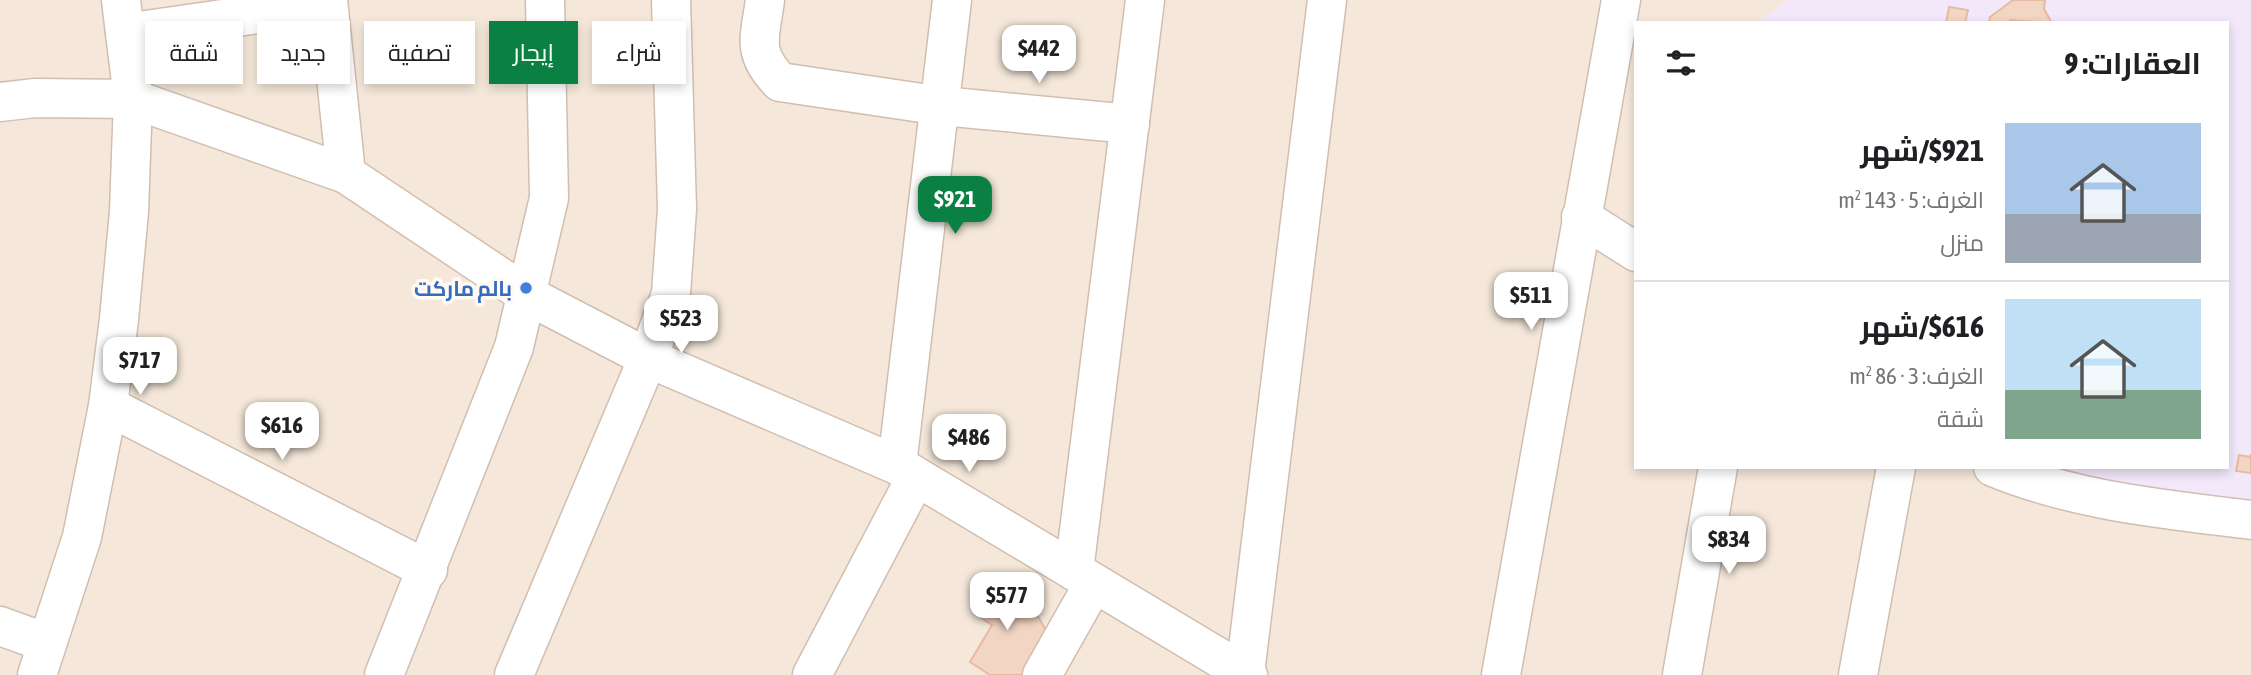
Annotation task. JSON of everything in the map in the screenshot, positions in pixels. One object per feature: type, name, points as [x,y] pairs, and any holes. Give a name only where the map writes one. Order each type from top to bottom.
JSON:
[{"type":"street","points":[[384,675],[428,570],[514,346],[527,295],[549,198],[545,0]]},
{"type":"street","points":[[514,675],[648,358],[671,294],[677,209],[671,0]]},
{"type":"street","points":[[765,0],[759,47],[765,66],[780,82],[942,106],[1130,124]]},
{"type":"street","points":[[811,675],[906,471],[952,0]]},
{"type":"street","points":[[1042,675],[1084,577],[1145,0]]},
{"type":"street","points":[[0,102],[35,98],[133,99],[346,174],[527,295],[648,358],[906,471],[1246,674],[1326,0]]},
{"type":"street","points":[[1501,675],[1621,0]]},
{"type":"street","points":[[0,626],[42,659],[82,537],[108,406],[129,212],[133,99],[123,17],[328,2],[346,174]]},
{"type":"street","points":[[1581,217],[1634,251]]},
{"type":"street","points":[[108,406],[428,570]]},
{"type":"street","points":[[1682,675],[1718,469]]},
{"type":"street","points":[[1858,675],[1896,469]]},
{"type":"street","points":[[1998,469],[2026,481],[2123,504],[2251,520]]},
{"type":"shaded area","points":[[0,0],[2251,0],[2251,675],[0,675]]},
{"type":"shaded area","points":[[1788,0],[2251,0],[2251,509],[2105,488],[2059,469],[2229,469],[2229,21],[1759,21]]},
{"type":"building","points":[[2013,0],[2045,0],[2044,9],[2051,21],[1989,21],[1990,17]]},
{"type":"building","points":[[1949,7],[1968,10],[1965,21],[1946,21]]},
{"type":"building","points":[[2251,454],[2251,473],[2236,471],[2239,455],[2250,457]]},
{"type":"building","points":[[989,578],[1029,601],[1047,632],[1024,675],[990,675],[970,662],[992,625],[978,616],[984,606],[975,600]]},
{"type":"place","name":"بالم ماركت","points":[[526,288]]}]
